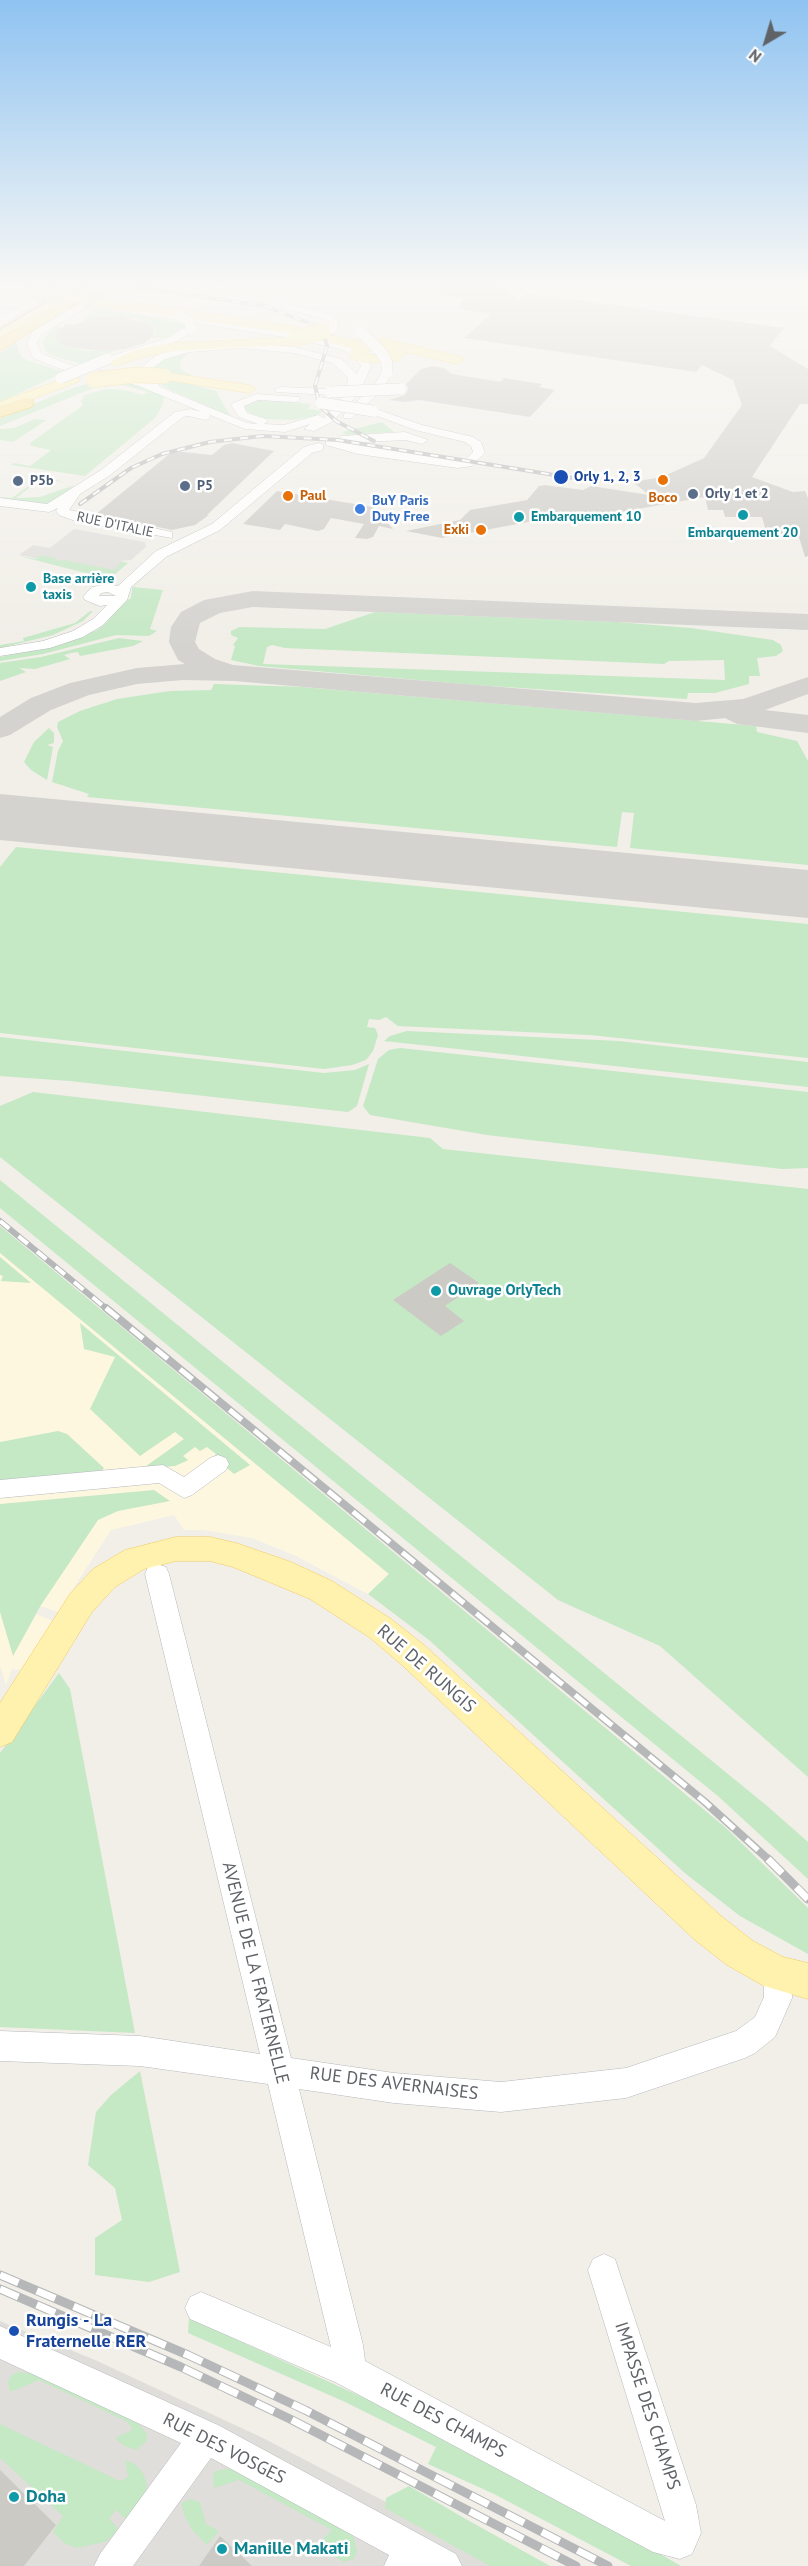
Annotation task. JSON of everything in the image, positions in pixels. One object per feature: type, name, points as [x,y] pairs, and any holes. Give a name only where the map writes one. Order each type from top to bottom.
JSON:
[{"type":"highway","points":[[0,414],[14,407]]},
{"type":"main road","name":"RUE DE RUNGIS","points":[[0,1732],[88,1593],[104,1578],[136,1559],[176,1549],[200,1548],[236,1555],[280,1571],[321,1590],[380,1628],[413,1655],[708,1928],[740,1953],[792,1977]]},
{"type":"street","points":[[50,514],[117,452],[159,419],[165,407]]},
{"type":"street","points":[[197,407],[245,426],[285,429],[318,418],[337,407]]},
{"type":"street","points":[[238,407],[247,417],[266,421],[295,422],[318,418]]},
{"type":"street","points":[[0,652],[45,645],[78,634],[98,622],[121,597],[126,584],[174,540],[206,525],[291,450],[288,438],[292,434],[328,420],[337,407]]},
{"type":"street","points":[[306,430],[327,441],[358,450],[458,464],[468,463],[479,453],[475,442],[448,433],[419,428],[373,411],[345,407]]},
{"type":"street","points":[[99,595],[150,552],[156,538],[174,540],[216,527],[308,450],[327,441],[359,407]]},
{"type":"street","points":[[63,511],[70,496],[105,473],[179,414],[190,412],[239,431],[288,443],[375,436],[414,437],[421,439],[427,450],[423,457]]},
{"type":"street","name":"RUE D'ITALIE","points":[[0,504],[35,516],[50,514],[62,517],[63,511],[79,518],[174,540]]},
{"type":"street","name":"RUE D'ITALIE","points":[[0,504],[129,533],[154,543]]},
{"type":"street","points":[[99,595],[105,603],[121,597]]},
{"type":"street","points":[[0,652],[41,642],[80,628],[98,613],[99,595]]},
{"type":"street","points":[[0,1489],[163,1474],[184,1489],[218,1464]]},
{"type":"street","name":"AVENUE DE LA FRATERNELLE","points":[[157,1575],[347,2345],[349,2372]]},
{"type":"street","name":"RUE DES AVERNAISES","points":[[0,2046],[140,2051],[393,2088],[501,2097],[626,2083],[745,2043],[765,2027],[778,1998],[792,1977]]},
{"type":"street","name":"IMPASSE DES CHAMPS","points":[[604,2270],[679,2505],[684,2533],[680,2542]]},
{"type":"street","name":"RUE DES CHAMPS","points":[[201,2308],[349,2372],[665,2541],[680,2542]]},
{"type":"street","name":"RUE DES VOSGES","points":[[0,2343],[206,2437],[409,2560],[444,2566]]},
{"type":"street","points":[[112,2566],[206,2437]]},
{"type":"shaded area","points":[[74,529],[145,542],[146,547],[131,560],[121,561],[128,563],[115,574],[19,555],[33,545],[50,548]]},
{"type":"shaded area","points":[[0,1253],[389,1574],[368,1594],[294,1555],[252,1538],[203,1530],[184,1530],[174,1515],[111,1530],[58,1612],[41,1606],[36,1614],[53,1621],[21,1670],[12,1669],[6,1685],[0,1665]]},
{"type":"shaded area","points":[[0,2321],[95,2360],[263,2438],[434,2527],[502,2566],[0,2566]]},
{"type":"green space","points":[[27,407],[47,407],[0,426],[0,418]]},
{"type":"green space","points":[[81,407],[161,407],[155,418],[85,476],[11,465],[14,463],[30,466],[51,450],[31,446],[30,443]]},
{"type":"green space","points":[[208,407],[225,407],[231,417]]},
{"type":"green space","points":[[244,407],[309,407],[308,409],[324,411],[311,418],[314,416],[294,420],[264,419],[246,411]]},
{"type":"green space","points":[[35,419],[47,420],[13,442],[0,440],[0,429],[14,428]]},
{"type":"green space","points":[[382,422],[394,432],[346,435],[342,432]]},
{"type":"green space","points":[[41,477],[65,482],[41,479],[16,498],[40,497],[75,485],[50,504],[38,505],[0,500],[1,497],[12,498]]},
{"type":"green space","points":[[40,555],[56,558],[54,561],[64,560],[114,570],[121,562],[128,563],[116,573],[101,577],[19,556],[36,559]]},
{"type":"green space","points":[[150,572],[134,587],[163,590],[150,629],[157,631],[149,636],[116,635],[43,654],[0,661],[0,657],[60,645],[97,630],[107,622],[118,606],[131,598],[132,588]]},
{"type":"green space","points":[[93,611],[83,621],[53,635],[0,648],[0,645],[24,641],[23,638],[75,623]]},
{"type":"green space","points":[[375,612],[617,622],[691,628],[773,640],[781,645],[783,651],[776,656],[757,658],[760,676],[749,676],[749,684],[715,693],[688,693],[687,699],[475,685],[259,666],[231,660],[235,646],[233,645],[238,638],[231,635],[231,631],[239,627],[325,629]],"holes":[[[272,645],[285,648],[664,664],[669,661],[724,660],[725,680],[263,664],[267,647]]]},
{"type":"green space","points":[[119,638],[143,641],[133,646],[80,656],[78,652],[71,653],[64,655],[70,659],[35,669],[19,668],[26,672],[0,681],[0,663],[41,657]]},
{"type":"green space","points":[[214,684],[302,687],[756,726],[757,732],[797,741],[808,761],[808,865],[630,848],[634,813],[622,812],[617,847],[87,797],[89,794],[52,782],[58,751],[63,741],[57,727],[58,722],[80,711],[117,699],[170,691],[211,690]]},
{"type":"green space","points":[[49,728],[54,733],[54,743],[47,745],[53,747],[47,780],[31,770],[24,762],[34,742]]},
{"type":"green space","points":[[16,847],[808,924],[808,1058],[590,1035],[398,1026],[386,1017],[379,1020],[369,1019],[367,1027],[375,1028],[378,1035],[373,1051],[366,1060],[352,1065],[324,1069],[0,1033],[0,867]]},
{"type":"green space","points":[[407,1031],[619,1041],[808,1062],[808,1087],[384,1041],[390,1036]]},
{"type":"green space","points":[[0,1037],[324,1073],[355,1070],[369,1064],[357,1106],[348,1112],[70,1081],[0,1076]]},
{"type":"green space","points":[[400,1048],[808,1092],[808,1168],[782,1169],[487,1135],[370,1115],[363,1106],[378,1059],[389,1050]]},
{"type":"green space","points":[[33,1092],[430,1138],[443,1149],[808,1189],[808,1777],[660,1646],[558,1600],[0,1157],[0,1106]]},
{"type":"green space","points":[[0,1180],[766,1805],[808,1842],[808,1879],[719,1797],[0,1208]]},
{"type":"green space","points":[[0,1226],[726,1828],[808,1908],[808,1954],[740,1916],[686,1874],[429,1640],[368,1594],[389,1574],[0,1253]]},
{"type":"green space","points":[[0,1257],[31,1283],[1,1281],[3,1276],[0,1275]]},
{"type":"green space","points":[[80,1323],[250,1465],[234,1474],[214,1457],[216,1454],[207,1447],[200,1451],[195,1447],[183,1456],[188,1460],[175,1466],[142,1469],[184,1439],[175,1432],[140,1456],[90,1409],[115,1357],[84,1349]]},
{"type":"green space","points":[[58,1431],[67,1434],[104,1468],[102,1471],[0,1482],[0,1442]]},
{"type":"green space","points":[[154,1490],[170,1501],[118,1511],[98,1520],[41,1605],[13,1656],[0,1612],[0,1504]]},
{"type":"green space","points":[[59,1673],[70,1689],[135,2033],[0,2027],[0,1753]]},
{"type":"green space","points":[[140,2071],[180,2272],[149,2282],[95,2275],[95,2238],[122,2220],[115,2188],[88,2165],[96,2112],[111,2095]]},
{"type":"green space","points":[[189,2318],[417,2422],[563,2498],[681,2566],[631,2566],[494,2494],[428,2464],[436,2447],[343,2401],[188,2333]]},
{"type":"green space","points":[[18,2372],[43,2375],[133,2416],[147,2434],[147,2441],[136,2450],[124,2446],[115,2438],[132,2430],[128,2422],[39,2380],[10,2392],[8,2382],[11,2376]]},
{"type":"green space","points":[[0,2424],[120,2481],[128,2477],[125,2460],[135,2464],[143,2473],[147,2484],[146,2493],[127,2520],[116,2510],[109,2519],[120,2530],[105,2542],[76,2548],[64,2543],[53,2532],[63,2516],[0,2458]]},
{"type":"green space","points":[[236,2467],[346,2529],[354,2538],[357,2552],[354,2559],[344,2562],[316,2546],[332,2530],[239,2480],[214,2488],[213,2475],[216,2471]]},
{"type":"green space","points":[[409,2486],[550,2566],[490,2566],[385,2508],[386,2498]]},
{"type":"green space","points":[[191,2499],[200,2502],[206,2524],[219,2531],[207,2545],[192,2530],[185,2517],[181,2503]]},
{"type":"building","points":[[463,407],[539,407],[530,417]]},
{"type":"building","name":"Orly 1 et 2","points":[[741,407],[798,407],[752,477],[793,492],[805,491],[808,498],[808,556],[805,557],[798,534],[772,534],[770,528],[765,528],[762,517],[725,517],[723,510],[708,510],[705,497],[554,523],[550,518],[442,538],[406,531],[460,520],[470,510],[527,500],[539,486],[545,485],[583,490],[591,486],[649,495],[633,482],[662,477],[704,458]]},
{"type":"building","name":"P5","points":[[232,443],[274,451],[207,515],[209,515],[195,525],[172,530],[96,514],[173,451],[212,455],[224,445]]},
{"type":"building","points":[[277,491],[373,507],[393,529],[379,526],[373,537],[367,539],[355,538],[364,524],[331,518],[324,529],[318,531],[285,524],[280,530],[243,524]]},
{"type":"building","name":"Ouvrage OrlyTech","points":[[450,1263],[479,1283],[445,1306],[464,1321],[441,1336],[393,1300]]},
{"type":"building","name":"Doha","points":[[0,2470],[56,2525],[24,2566],[0,2566]]},
{"type":"building","name":"Manille Makati","points":[[220,2536],[252,2566],[199,2566]]},
{"type":"taxiway","points":[[225,671],[205,665],[188,654],[182,642],[184,627],[190,618],[213,606],[253,599],[808,622]]},
{"type":"taxiway","points":[[0,729],[41,704],[80,689],[137,676],[183,672],[234,673],[696,712],[747,707],[808,685]]},
{"type":"taxiway","points":[[737,715],[808,724]]},
{"type":"taxiway","points":[[0,805],[35,819],[69,823]]},
{"type":"runway","points":[[0,817],[808,894]]},
{"type":"railway","points":[[321,407],[336,421],[374,441]]},
{"type":"railway","points":[[80,504],[131,468],[162,454],[210,442],[262,436],[338,440],[579,479]]},
{"type":"railway","points":[[0,1221],[108,1310]]},
{"type":"railway","points":[[106,1308],[705,1802],[769,1860]]},
{"type":"railway","points":[[769,1860],[808,1899]]},
{"type":"railway","points":[[0,2275],[188,2355],[305,2410],[608,2566]]},
{"type":"railway","points":[[0,2289],[181,2367],[290,2419],[576,2566]]},
{"type":"place","name":"Orly 1, 2, 3","points":[[561,477]]},
{"type":"place","name":"Boco","points":[[663,480]]},
{"type":"place","name":"P5b","points":[[18,481]]},
{"type":"place","name":"P5","points":[[185,486]]},
{"type":"place","name":"Orly 1 et 2","points":[[693,494]]},
{"type":"place","name":"Paul","points":[[288,496]]},
{"type":"place","name":"BuY Paris Duty Free","points":[[360,509]]},
{"type":"place","name":"Embarquement 20","points":[[743,515]]},
{"type":"place","name":"Embarquement 10","points":[[519,517]]},
{"type":"place","name":"Exki","points":[[481,530]]},
{"type":"place","name":"Base arrière taxis","points":[[31,587]]},
{"type":"place","name":"Ouvrage OrlyTech","points":[[436,1291]]},
{"type":"place","name":"Rungis - La Fraternelle RER","points":[[14,2331]]},
{"type":"place","name":"Doha","points":[[14,2497]]},
{"type":"place","name":"Manille Makati","points":[[222,2549]]}]
